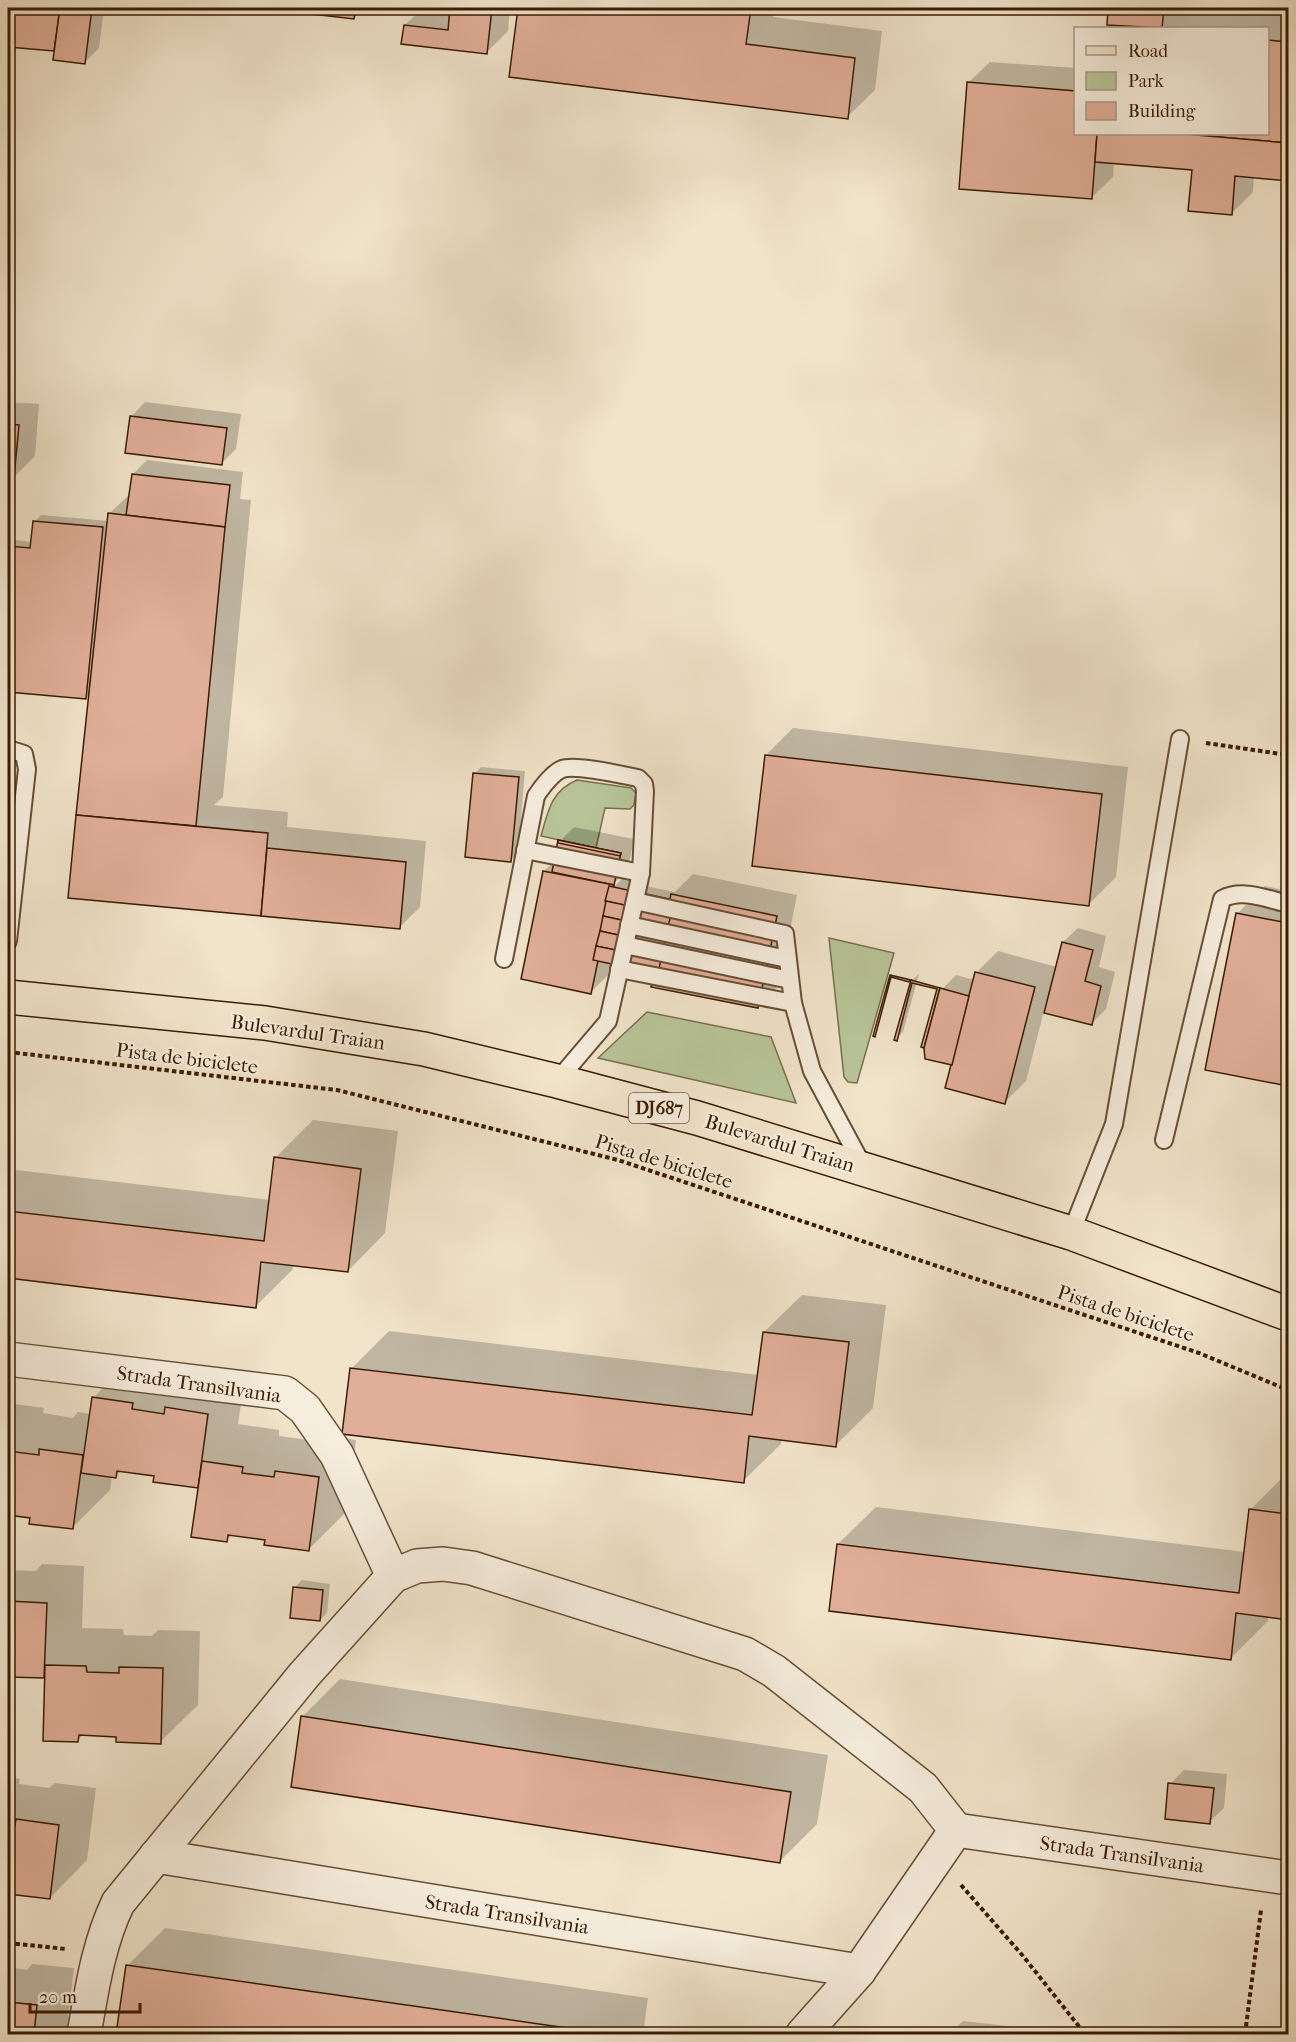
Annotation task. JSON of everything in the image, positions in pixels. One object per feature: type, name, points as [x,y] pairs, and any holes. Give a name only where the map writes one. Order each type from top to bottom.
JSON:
[{"type":"main road","name":"Bulevardul Traian","points":[[8,997],[265,1023],[424,1049],[557,1081],[697,1118],[1071,1233],[1288,1314]]},
{"type":"street","name":"Strada Transilvania","points":[[8,1359],[285,1393],[305,1409],[337,1455],[393,1576]]},
{"type":"street","points":[[84,2034],[98,1953],[106,1926],[117,1903],[304,1675],[393,1576],[417,1566],[443,1564],[472,1568],[745,1654],[774,1671],[923,1788],[956,1830],[859,1971],[803,2034]]},
{"type":"street","name":"Strada Transilvania","points":[[956,1830],[1277,1876]]},
{"type":"street","name":"Strada Transilvania","points":[[156,1856],[859,1971]]},
{"type":"lane","points":[[1071,1233],[1114,1124],[1180,739]]},
{"type":"lane","points":[[8,749],[24,754],[27,769],[8,941]]},
{"type":"lane","points":[[504,959],[536,796],[543,786],[561,770],[572,767],[638,778],[644,784],[645,791],[640,873],[608,1021],[557,1081]]},
{"type":"lane","points":[[525,850],[640,873]]},
{"type":"lane","points":[[1164,1140],[1222,899],[1232,893],[1288,904]]},
{"type":"lane","points":[[635,901],[785,934],[794,1003],[812,1071],[864,1169]]},
{"type":"lane","points":[[629,926],[787,958]]},
{"type":"lane","points":[[625,945],[790,980]]},
{"type":"lane","points":[[619,969],[794,1003]]},
{"type":"path","points":[[1180,739],[1288,755]]},
{"type":"path","name":"Pista de biciclete","points":[[8,1052],[337,1090],[618,1160],[1199,1353],[1288,1389]]},
{"type":"path","points":[[937,1858],[1023,1956],[1085,2034]]},
{"type":"path","points":[[1245,2034],[1277,1876]]},
{"type":"path","points":[[8,1943],[98,1953]]},
{"type":"green space","points":[[577,780],[631,788],[636,793],[634,805],[630,809],[605,808],[596,848],[541,836],[556,796]]},
{"type":"green space","points":[[829,938],[894,953],[857,1083],[848,1082],[844,1077]]},
{"type":"green space","points":[[647,1012],[771,1037],[796,1103],[598,1058]]},
{"type":"building","points":[[8,8],[60,8],[54,51],[8,47]]},
{"type":"building","points":[[60,8],[92,8],[85,64],[53,60]]},
{"type":"building","points":[[312,8],[356,8],[354,19],[312,14]]},
{"type":"building","points":[[450,8],[492,8],[487,54],[401,44],[404,25],[448,30]]},
{"type":"building","points":[[518,8],[751,8],[746,44],[855,58],[848,119],[509,77]]},
{"type":"building","points":[[1108,8],[1164,8],[1162,27],[1107,25]]},
{"type":"building","points":[[1269,40],[1288,42],[1288,143],[1196,135],[1269,135]]},
{"type":"building","points":[[967,82],[1074,91],[1074,135],[1097,135],[1092,199],[959,189]]},
{"type":"building","points":[[1097,135],[1196,135],[1288,143],[1288,181],[1235,176],[1232,215],[1188,211],[1192,170],[1095,162]]},
{"type":"building","points":[[130,416],[227,428],[222,465],[125,453]]},
{"type":"building","points":[[8,424],[19,425],[14,478],[8,478]]},
{"type":"building","points":[[132,474],[230,485],[225,527],[126,515]]},
{"type":"building","points":[[108,513],[225,527],[196,826],[76,815]]},
{"type":"building","points":[[33,521],[103,527],[86,699],[8,692],[8,546],[30,548]]},
{"type":"building","points":[[765,755],[1102,794],[1089,906],[752,866]]},
{"type":"building","points":[[473,773],[519,777],[511,862],[465,857]]},
{"type":"building","points":[[76,815],[268,833],[261,916],[68,898]]},
{"type":"building","points":[[558,840],[621,853],[614,885],[552,872]]},
{"type":"building","points":[[558,840],[621,853],[620,856],[558,843]]},
{"type":"building","points":[[267,848],[406,862],[400,929],[261,916]]},
{"type":"building","points":[[543,871],[614,885],[591,994],[521,979]]},
{"type":"building","points":[[609,886],[674,900],[670,915],[605,901]]},
{"type":"building","points":[[671,894],[777,916],[758,1008],[651,987]]},
{"type":"building","points":[[606,901],[671,915],[667,930],[603,916]]},
{"type":"building","points":[[1236,913],[1288,923],[1288,1086],[1205,1070]]},
{"type":"building","points":[[603,916],[667,930],[664,945],[600,931]]},
{"type":"building","points":[[600,931],[664,945],[661,960],[596,946]]},
{"type":"building","points":[[1062,942],[1093,950],[1085,981],[1101,986],[1092,1025],[1044,1013]]},
{"type":"building","points":[[596,946],[661,959],[658,974],[593,960]]},
{"type":"building","points":[[975,972],[1035,987],[1005,1104],[945,1088]]},
{"type":"building","points":[[890,975],[911,980],[909,982],[891,977],[875,1037],[873,1036]]},
{"type":"building","points":[[911,980],[940,988],[924,1048],[921,1047],[937,989],[912,983],[897,1041],[894,1040]]},
{"type":"building","points":[[940,988],[969,996],[952,1065],[925,1059],[924,1048]]},
{"type":"building","points":[[274,1157],[361,1169],[348,1272],[261,1262],[256,1308],[8,1278],[8,1211],[264,1241]]},
{"type":"building","points":[[763,1332],[849,1342],[836,1447],[749,1436],[744,1483],[342,1434],[350,1368],[752,1415]]},
{"type":"building","points":[[92,1397],[133,1403],[132,1409],[164,1414],[165,1407],[208,1414],[198,1488],[153,1482],[154,1476],[117,1471],[116,1478],[81,1473]]},
{"type":"building","points":[[39,1449],[83,1455],[73,1529],[29,1524],[30,1518],[8,1515],[8,1451],[39,1455]]},
{"type":"building","points":[[202,1461],[243,1467],[242,1473],[274,1477],[275,1471],[319,1477],[309,1551],[264,1545],[265,1540],[228,1535],[227,1542],[191,1537]]},
{"type":"building","points":[[1249,1509],[1288,1514],[1288,1620],[1236,1613],[1231,1660],[829,1611],[837,1544],[1239,1593]]},
{"type":"building","points":[[293,1587],[323,1590],[320,1621],[290,1618]]},
{"type":"building","points":[[8,1601],[47,1603],[44,1678],[8,1677]]},
{"type":"building","points":[[45,1665],[86,1666],[87,1672],[119,1673],[119,1667],[163,1668],[161,1744],[116,1742],[116,1737],[79,1735],[78,1742],[43,1741]]},
{"type":"building","points":[[301,1716],[791,1792],[780,1863],[291,1787]]},
{"type":"building","points":[[1168,1783],[1214,1788],[1210,1824],[1165,1819]]},
{"type":"building","points":[[16,1819],[59,1825],[50,1899],[8,1894],[8,1825],[15,1825]]},
{"type":"building","points":[[126,1965],[560,2027],[610,2034],[116,2034]]},
{"type":"building","points":[[8,2002],[37,2005],[34,2034],[8,2034]]}]
